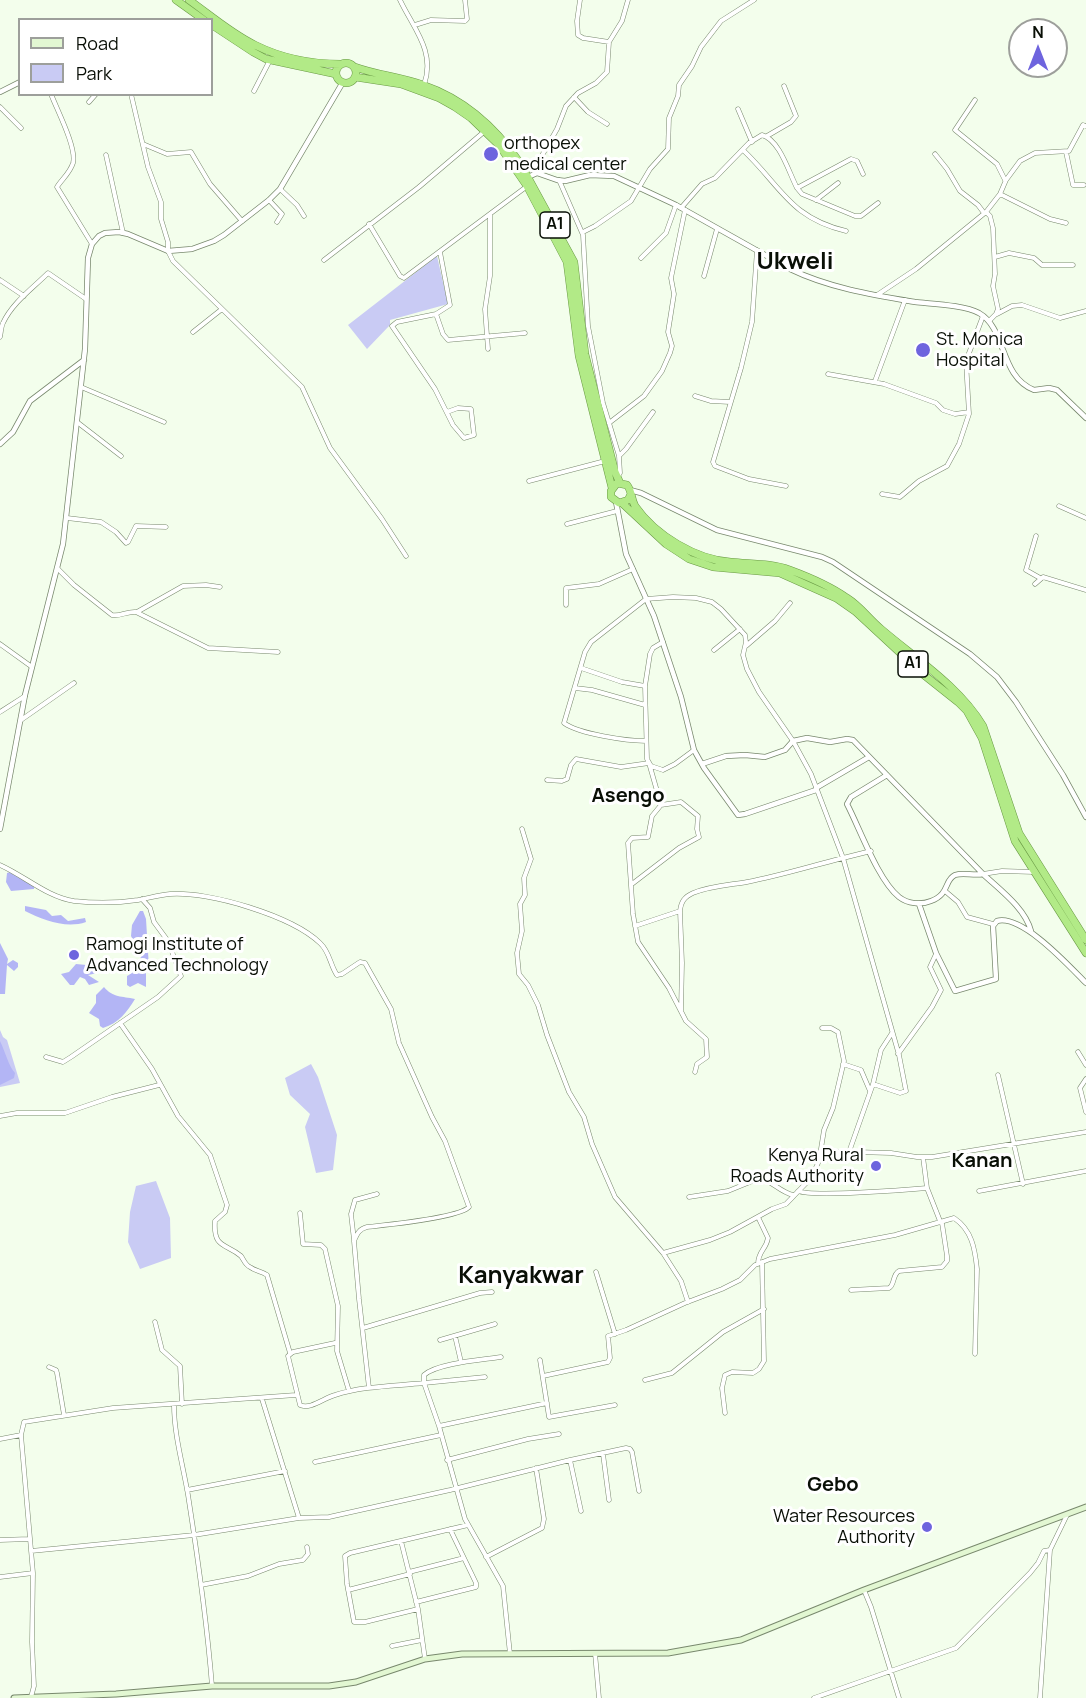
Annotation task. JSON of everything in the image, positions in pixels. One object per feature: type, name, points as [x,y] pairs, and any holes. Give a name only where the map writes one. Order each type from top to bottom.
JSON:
[{"type":"highway","points":[[176,0],[201,18]]},
{"type":"highway","name":"A1","points":[[189,0],[255,45],[286,56],[328,64],[349,63],[355,67],[424,85],[458,102],[486,123],[510,148],[574,262],[585,354],[619,480],[627,485],[636,507],[655,526],[693,554],[707,559],[789,569],[839,592],[960,697],[976,714],[983,726],[1011,813],[1027,848],[1086,940]]},
{"type":"highway","points":[[213,26],[253,52],[270,60],[336,74]]},
{"type":"highway","points":[[341,64],[336,74],[338,80],[343,82]]},
{"type":"highway","points":[[355,67],[355,77]]},
{"type":"highway","name":"A1","points":[[343,82],[350,82],[355,77],[378,79],[422,91],[455,107],[486,131],[499,145],[527,186],[567,262],[579,356],[612,488],[611,497],[666,544],[689,559],[713,567],[780,573],[836,598],[856,612],[967,711],[978,729],[1013,834],[1086,953]]},
{"type":"highway","points":[[612,488],[619,480]]},
{"type":"highway","points":[[619,502],[628,501],[631,492]]},
{"type":"main road","points":[[14,1698],[116,1694],[212,1686],[343,1684],[371,1678],[425,1659],[462,1654],[668,1653],[741,1640],[864,1590],[1086,1508]]},
{"type":"street","points":[[400,0],[415,24],[427,59],[428,75],[424,85]]},
{"type":"street","points":[[415,24],[431,20],[465,21],[467,18],[465,0]]},
{"type":"street","points":[[580,0],[578,34],[583,38],[609,42]]},
{"type":"street","points":[[537,173],[536,166],[557,129],[565,108],[585,87],[596,82],[607,72],[609,42],[622,21],[628,0]]},
{"type":"street","points":[[583,232],[629,203],[650,169],[668,149],[669,118],[677,99],[679,85],[701,47],[721,21],[754,0]]},
{"type":"street","points":[[254,91],[270,60]]},
{"type":"street","points":[[0,829],[25,695],[57,568],[67,518],[84,360],[88,258],[92,244],[105,233],[123,233],[168,251],[188,250],[214,241],[269,200],[280,189],[343,82]]},
{"type":"street","points":[[0,92],[18,83]]},
{"type":"street","points":[[640,258],[666,233],[681,208],[702,184],[717,177],[743,150],[762,135],[767,136],[791,122],[796,116],[784,86]]},
{"type":"street","points":[[52,96],[69,138],[73,160],[68,173],[57,187],[92,244]]},
{"type":"street","points":[[89,102],[94,96]]},
{"type":"street","points":[[131,96],[148,167],[161,202],[161,219],[168,242],[168,251],[177,265],[302,387],[330,448],[406,556]]},
{"type":"street","points":[[574,97],[588,112],[607,124]]},
{"type":"street","points":[[975,100],[955,130],[997,164],[1006,180]]},
{"type":"street","points":[[0,107],[21,128]]},
{"type":"street","points":[[738,109],[752,142]]},
{"type":"street","points":[[877,295],[916,270],[985,212],[1000,194],[1006,180],[1020,161],[1030,154],[1066,153],[1073,147],[1081,126],[1086,126]]},
{"type":"street","points":[[324,260],[486,131]]},
{"type":"street","points":[[767,136],[784,159],[802,194],[859,216],[878,203]]},
{"type":"street","points":[[143,144],[167,154],[191,152],[210,184],[242,221]]},
{"type":"street","points":[[743,150],[784,197],[809,218],[846,231]]},
{"type":"street","points":[[1066,153],[1073,185],[1084,185]]},
{"type":"street","points":[[935,154],[960,191],[990,216],[995,257],[993,286],[998,305],[996,314],[989,321]]},
{"type":"street","points":[[106,155],[123,233]]},
{"type":"street","points":[[797,188],[851,159],[857,160],[863,174]]},
{"type":"street","points":[[528,177],[537,173],[559,180],[614,176],[681,208],[809,277],[877,295],[971,310],[989,321],[1006,359],[1019,379],[1034,390],[1048,388],[1057,390],[1086,418]]},
{"type":"street","points":[[559,180],[583,232],[588,326],[609,423],[619,456],[619,480]]},
{"type":"street","points":[[816,200],[838,183]]},
{"type":"street","points":[[369,224],[402,278],[527,186]]},
{"type":"street","points":[[280,189],[297,205],[304,216]]},
{"type":"street","points":[[1000,194],[1050,219],[1066,223]]},
{"type":"street","points":[[269,200],[282,214],[277,222]]},
{"type":"street","points":[[609,423],[644,396],[662,370],[670,353],[672,346],[668,332],[674,294],[671,278],[681,208]]},
{"type":"street","points":[[488,349],[485,309],[490,276],[490,215]]},
{"type":"street","points":[[704,276],[717,229]]},
{"type":"street","points":[[757,250],[752,322],[713,464],[729,473],[786,486]]},
{"type":"street","points":[[440,252],[450,304],[445,310],[436,314],[397,322],[393,326],[435,389],[453,425],[463,437],[475,434],[471,409],[458,408],[447,412]]},
{"type":"street","points":[[995,257],[1009,253],[1034,258],[1042,265],[1073,265]]},
{"type":"street","points":[[0,337],[3,323],[24,296],[49,273],[86,299]]},
{"type":"street","points":[[0,280],[24,296]]},
{"type":"street","points":[[875,381],[905,300]]},
{"type":"street","points":[[996,314],[1012,306],[1022,305],[1060,318],[1086,310]]},
{"type":"street","points":[[193,332],[222,309]]},
{"type":"street","points":[[436,314],[447,339],[525,333]]},
{"type":"street","points":[[882,494],[900,497],[920,481],[947,466],[959,444],[969,412],[966,360],[983,316]]},
{"type":"street","points":[[0,444],[14,432],[30,401],[84,360]]},
{"type":"street","points":[[828,374],[875,381],[936,403],[943,410],[955,414],[969,412]]},
{"type":"street","points":[[81,387],[164,422]]},
{"type":"street","points":[[696,396],[711,401],[730,402]]},
{"type":"street","points":[[619,456],[653,412]]},
{"type":"street","points":[[78,422],[121,456]]},
{"type":"street","points":[[529,481],[605,461]]},
{"type":"street","points":[[631,492],[641,493],[724,533],[822,557],[833,562],[970,654],[997,677],[1016,702],[1075,794],[1086,817]]},
{"type":"street","points":[[619,502],[617,511],[626,554],[654,616],[681,698],[694,750],[738,815],[816,789],[869,757]]},
{"type":"street","points":[[1059,507],[1086,518]]},
{"type":"street","points":[[567,524],[617,511]]},
{"type":"street","points":[[67,518],[101,522],[127,543],[136,526],[166,527]]},
{"type":"street","points":[[1036,536],[1026,570],[1040,578],[1045,577],[1086,590]]},
{"type":"street","points":[[57,568],[109,613],[116,616],[136,612],[207,648],[278,652]]},
{"type":"street","points":[[566,605],[566,588],[599,584],[634,568]]},
{"type":"street","points":[[1035,584],[1040,578]]},
{"type":"street","points":[[136,612],[183,586],[220,587]]},
{"type":"street","points":[[646,741],[626,740],[565,725],[565,716],[585,652],[591,642],[646,599],[686,597],[712,602],[745,635],[743,658],[751,678],[770,711],[793,741],[811,774],[843,858],[898,1054],[906,1091],[900,1093],[873,1084]]},
{"type":"street","points":[[745,646],[775,621],[790,603]]},
{"type":"street","points":[[714,650],[740,629]]},
{"type":"street","points":[[661,805],[649,763],[646,741],[645,686],[650,654],[653,648],[663,642]]},
{"type":"street","points":[[0,644],[32,667]]},
{"type":"street","points":[[581,668],[622,682],[645,686]]},
{"type":"street","points":[[20,720],[75,683]]},
{"type":"street","points":[[574,688],[645,705]]},
{"type":"street","points":[[0,711],[25,695]]},
{"type":"street","points":[[702,764],[726,756],[745,755],[765,758],[785,750],[793,741],[814,738],[830,742],[850,739],[1017,908],[1028,921],[1031,931]]},
{"type":"street","points":[[547,780],[567,779],[571,765],[576,759],[621,767],[649,763],[660,770],[694,750]]},
{"type":"street","points":[[887,775],[847,801],[878,869],[904,900],[919,904],[935,900],[945,891],[948,882],[954,876],[1002,871],[1035,872]]},
{"type":"street","points":[[631,885],[679,848],[699,837],[698,816],[685,804],[678,802],[661,805],[652,816],[648,837],[628,840],[631,885],[635,926],[638,942],[669,988],[686,1021],[706,1041],[707,1057],[697,1064],[695,1072]]},
{"type":"street","points":[[522,829],[531,859],[524,878],[525,895],[520,904],[522,931],[517,953],[519,974],[528,985],[538,1005],[568,1092],[584,1117],[592,1144],[615,1197],[663,1253],[681,1281],[688,1302]]},
{"type":"street","points":[[681,1011],[680,911],[683,900],[692,893],[718,885],[747,882],[870,851]]},
{"type":"street","points":[[0,865],[57,897],[83,901],[142,899],[179,894],[233,903],[289,922],[307,933],[326,950],[337,975],[361,962],[365,963],[391,1009],[399,1043],[445,1141],[469,1207],[464,1211],[442,1216],[362,1228],[354,1241]]},
{"type":"street","points":[[945,891],[958,902],[967,917],[993,924],[999,920],[1008,920],[1031,931],[1086,983]]},
{"type":"street","points":[[46,1057],[64,1061],[158,997],[182,975],[168,941],[154,922],[150,909],[142,899]]},
{"type":"street","points":[[919,904],[936,953],[955,991],[995,980],[997,977],[993,924]]},
{"type":"street","points":[[635,926],[680,911]]},
{"type":"street","points":[[898,1054],[941,990],[930,968],[936,953]]},
{"type":"street","points":[[120,1023],[152,1070],[178,1116],[210,1155],[227,1205],[225,1212],[215,1221],[216,1236],[223,1246],[240,1256],[248,1266],[267,1275],[290,1353],[288,1362],[300,1405],[305,1407],[349,1391],[486,1377]]},
{"type":"street","points":[[663,1253],[721,1237],[776,1207],[786,1204],[813,1176],[821,1151],[823,1134],[833,1108],[844,1055],[838,1032],[831,1028],[822,1028]]},
{"type":"street","points":[[849,1152],[873,1084],[881,1050],[892,1033]]},
{"type":"street","points":[[1078,1052],[1086,1065]]},
{"type":"street","points":[[843,1064],[861,1070],[870,1091]]},
{"type":"street","points":[[998,1075],[1023,1184]]},
{"type":"street","points":[[1086,1079],[1080,1088],[1086,1112]]},
{"type":"street","points":[[0,1116],[17,1113],[65,1113],[112,1097],[159,1085]]},
{"type":"street","points":[[821,1151],[891,1153],[923,1157],[1086,1132]]},
{"type":"street","points":[[851,1290],[889,1288],[899,1271],[938,1269],[947,1261],[941,1222],[927,1188],[923,1157]]},
{"type":"street","points":[[980,1191],[1086,1171]]},
{"type":"street","points":[[689,1197],[728,1191],[760,1178],[793,1195]]},
{"type":"street","points":[[798,1191],[831,1193],[927,1188]]},
{"type":"street","points":[[369,1388],[351,1214],[355,1200],[377,1194]]},
{"type":"street","points":[[300,1213],[303,1244],[323,1245],[325,1249],[338,1306],[336,1343],[349,1391]]},
{"type":"street","points":[[725,1413],[722,1388],[725,1375],[732,1372],[753,1373],[759,1369],[764,1360],[764,1309],[758,1255],[766,1246],[768,1238],[758,1217]]},
{"type":"street","points":[[543,1376],[608,1362],[610,1358],[607,1337],[732,1284],[760,1263],[837,1245],[895,1235],[954,1218],[961,1223],[973,1242],[977,1269],[975,1354]]},
{"type":"street","points":[[596,1272],[615,1334]]},
{"type":"street","points":[[363,1328],[480,1293],[492,1292]]},
{"type":"street","points":[[645,1380],[672,1373],[723,1332],[764,1309]]},
{"type":"street","points":[[155,1322],[162,1350],[180,1366],[182,1404]]},
{"type":"street","points":[[440,1340],[495,1324]]},
{"type":"street","points":[[455,1336],[461,1362]]},
{"type":"street","points":[[290,1353],[336,1343]]},
{"type":"street","points":[[501,1357],[461,1362],[426,1372],[424,1383],[468,1525],[505,1592],[510,1654]]},
{"type":"street","points":[[540,1360],[550,1417],[615,1405]]},
{"type":"street","points":[[49,1367],[57,1373],[64,1415]]},
{"type":"street","points":[[31,1697],[34,1686],[33,1573],[21,1435],[24,1422],[113,1408],[296,1395]]},
{"type":"street","points":[[262,1399],[299,1518]]},
{"type":"street","points":[[439,1426],[547,1403]]},
{"type":"street","points":[[174,1405],[175,1430],[181,1454],[201,1585],[212,1686]]},
{"type":"street","points":[[315,1462],[441,1434]]},
{"type":"street","points":[[447,1460],[528,1439],[559,1434]]},
{"type":"street","points":[[0,1439],[21,1435]]},
{"type":"street","points":[[31,1551],[194,1535],[299,1518],[329,1517],[626,1448],[632,1450],[639,1491]]},
{"type":"street","points":[[603,1454],[609,1500]]},
{"type":"street","points":[[570,1460],[581,1511]]},
{"type":"street","points":[[486,1557],[542,1528],[544,1519],[536,1468]]},
{"type":"street","points":[[187,1490],[285,1471]]},
{"type":"street","points":[[1040,1698],[1050,1550],[1067,1514]]},
{"type":"street","points":[[418,1609],[365,1622],[354,1622],[345,1556],[468,1525]]},
{"type":"street","points":[[416,1602],[476,1587],[450,1529]]},
{"type":"street","points":[[0,1540],[29,1539]]},
{"type":"street","points":[[401,1541],[418,1609],[425,1659]]},
{"type":"street","points":[[201,1585],[248,1576],[279,1564],[303,1560],[308,1554],[307,1547]]},
{"type":"street","points":[[814,1698],[956,1648],[1030,1573],[1044,1551],[1050,1550]]},
{"type":"street","points":[[348,1590],[464,1558]]},
{"type":"street","points":[[0,1577],[33,1573]]},
{"type":"street","points":[[864,1590],[899,1698]]},
{"type":"street","points":[[392,1646],[422,1641]]},
{"type":"street","points":[[595,1653],[599,1698]]},
{"type":"green space","points":[[437,256],[448,304],[390,320],[390,325],[367,349],[348,325]]},
{"type":"green space","points":[[0,1030],[7,1040],[20,1083],[0,1087]]},
{"type":"green space","points":[[311,1064],[318,1077],[337,1135],[333,1170],[316,1173],[305,1127],[310,1114],[290,1095],[285,1078]]},
{"type":"green space","points":[[156,1181],[170,1218],[171,1258],[140,1269],[128,1242],[130,1212],[136,1186]]},
{"type":"shaded area","points":[[10,872],[34,886],[34,889],[11,891],[6,882],[7,873]]},
{"type":"shaded area","points":[[25,906],[46,910],[52,916],[61,915],[68,921],[85,918],[86,922],[63,924],[39,918],[25,911]]},
{"type":"shaded area","points":[[140,911],[143,911],[146,919],[149,968],[146,973],[146,987],[138,983],[130,987],[127,985],[127,976],[136,967],[142,954],[141,947],[131,936],[132,925]]},
{"type":"shaded area","points":[[0,943],[8,959],[7,964],[13,960],[18,963],[14,971],[7,965],[5,994],[0,994]]},
{"type":"shaded area","points":[[76,964],[97,966],[98,973],[88,975],[99,982],[89,985],[85,979],[80,977],[74,985],[70,985],[61,974],[69,972]]},
{"type":"shaded area","points":[[104,987],[114,995],[135,999],[122,1016],[103,1028],[100,1026],[99,1019],[89,1013],[96,1003],[96,995]]},
{"type":"shaded area","points":[[0,1041],[15,1073],[14,1078],[0,1085]]},
{"type":"place","name":"orthopex medical center","points":[[491,154]]},
{"type":"place","name":"St. Monica Hospital","points":[[923,350]]},
{"type":"place","name":"Ramogi Institute of Advanced Technology","points":[[74,955]]},
{"type":"place","name":"Kenya Rural Roads Authority","points":[[876,1166]]},
{"type":"place","name":"Water Resources Authority","points":[[927,1527]]},
{"type":"district","name":"Ukweli","points":[[795,262]]},
{"type":"district","name":"Asengo","points":[[628,796]]},
{"type":"district","name":"Kanan","points":[[982,1161]]},
{"type":"district","name":"Kanyakwar","points":[[521,1276]]},
{"type":"district","name":"Gebo","points":[[833,1485]]}]
